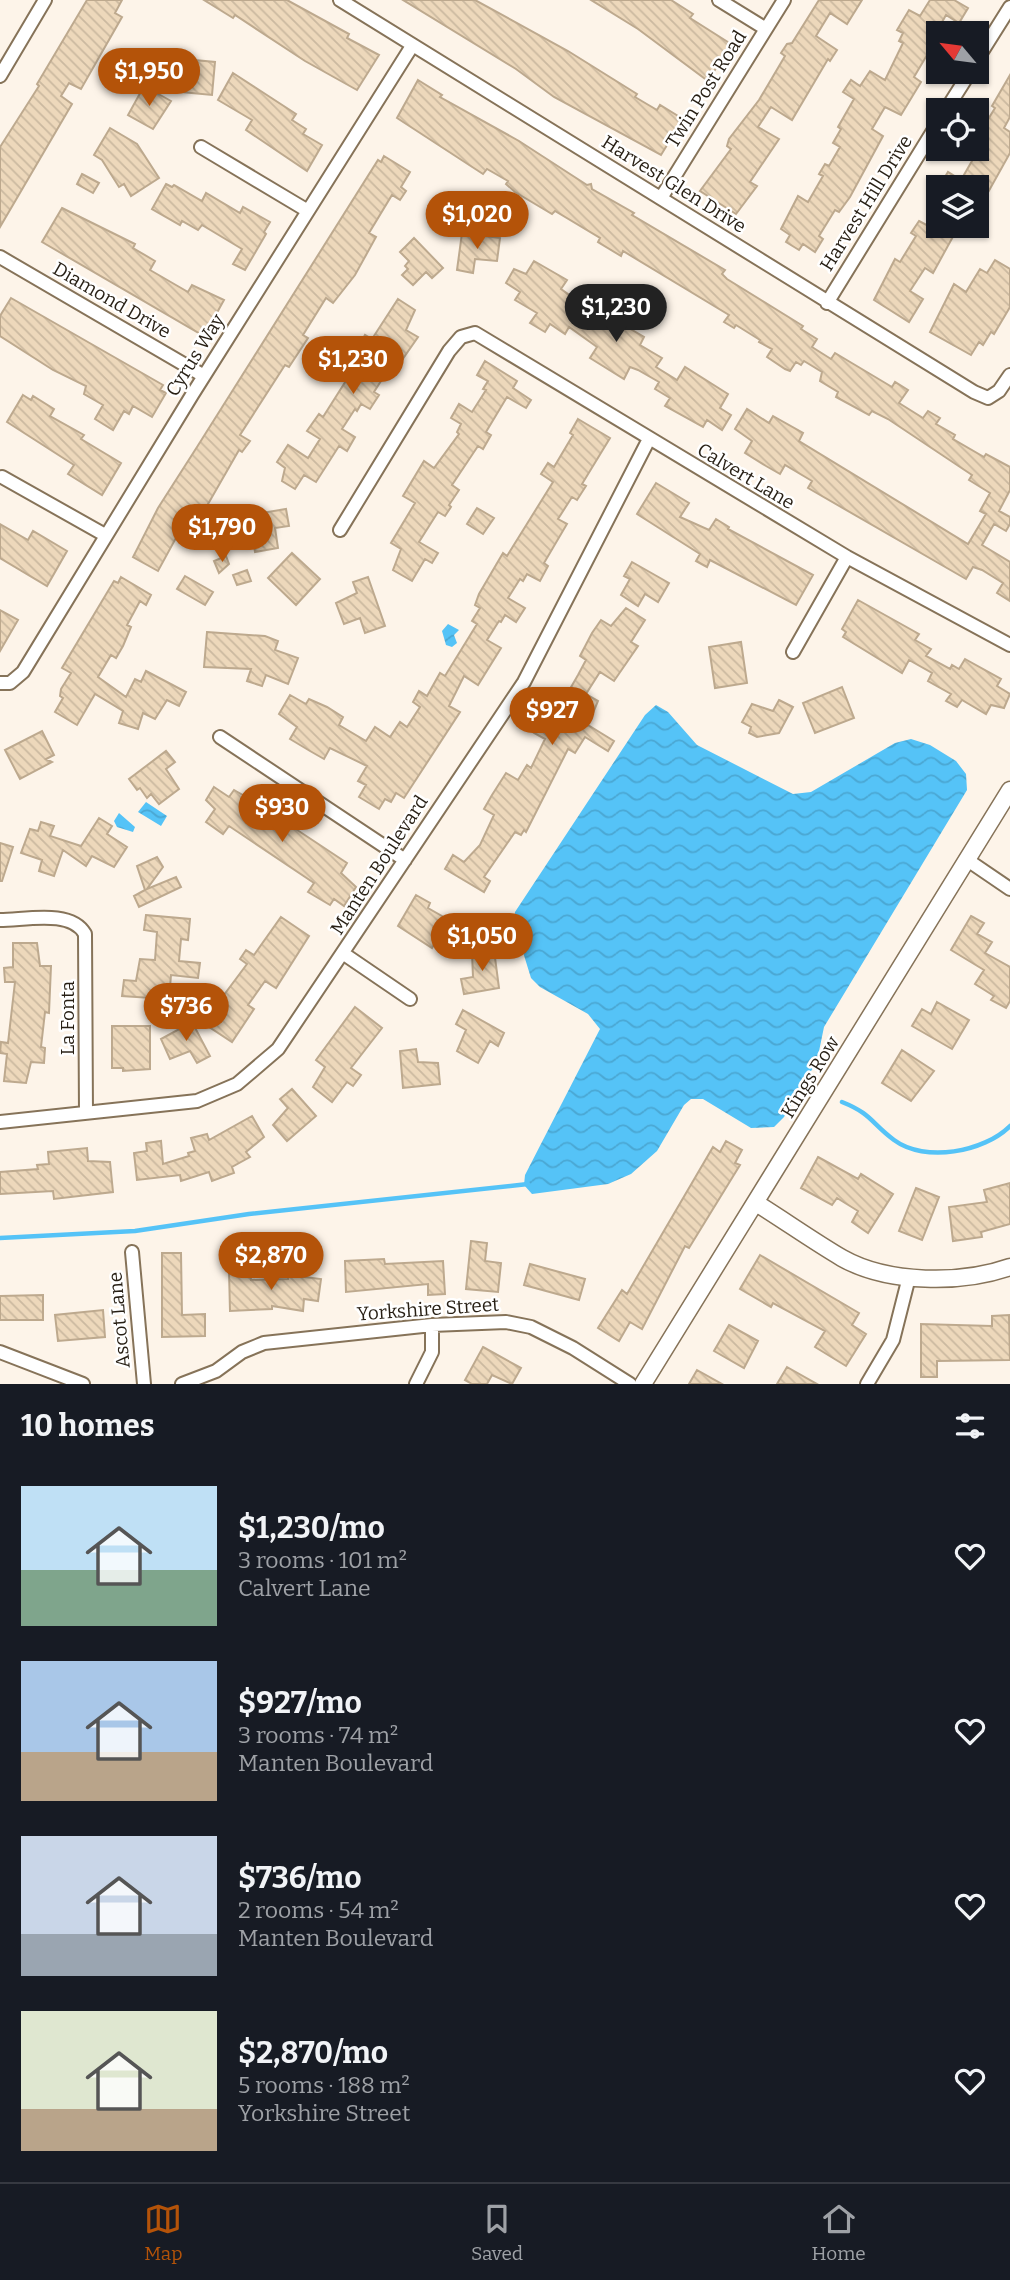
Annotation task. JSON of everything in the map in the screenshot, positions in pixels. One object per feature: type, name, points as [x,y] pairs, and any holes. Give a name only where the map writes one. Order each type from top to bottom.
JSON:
[{"type":"street","points":[[0,76],[45,0]]},
{"type":"street","name":"Harvest Glen Drive","points":[[340,0],[974,392],[988,398],[999,391],[1010,376]]},
{"type":"street","points":[[719,0],[766,29]]},
{"type":"street","name":"Twin Post Road","points":[[661,198],[784,0]]},
{"type":"street","points":[[989,40],[1010,7]]},
{"type":"street","name":"Cyrus Way","points":[[5,683],[23,672],[105,535],[412,46]]},
{"type":"street","name":"Harvest Hill Drive","points":[[827,303],[926,142]]},
{"type":"street","points":[[201,147],[308,211]]},
{"type":"street","name":"Diamond Drive","points":[[0,257],[204,376]]},
{"type":"street","name":"Calvert Lane","points":[[340,530],[449,351],[468,332],[480,335],[847,557],[1010,645]]},
{"type":"street","name":"Manten Boulevard","points":[[0,1122],[189,1103],[237,1084],[278,1049],[344,954],[537,661],[649,439]]},
{"type":"street","points":[[2,477],[105,535]]},
{"type":"street","points":[[793,652],[847,557]]},
{"type":"street","points":[[220,737],[405,860]]},
{"type":"street","name":"Kings Row","points":[[643,1384],[1010,790]]},
{"type":"street","points":[[966,859],[1010,889]]},
{"type":"street","name":"La Fonta","points":[[0,920],[65,919],[78,925],[85,934],[86,1113]]},
{"type":"street","points":[[344,954],[410,999]]},
{"type":"street","points":[[756,1203],[843,1258],[909,1277],[940,1280],[996,1272],[1010,1267]]},
{"type":"street","name":"Ascot Lane","points":[[132,1252],[144,1384]]},
{"type":"street","points":[[867,1384],[892,1340],[909,1277]]},
{"type":"street","name":"Yorkshire Street","points":[[182,1384],[216,1371],[242,1352],[264,1343],[432,1325],[506,1322],[531,1327],[573,1348],[630,1384]]},
{"type":"street","points":[[416,1384],[432,1352],[432,1325]]},
{"type":"street","points":[[0,1352],[83,1384]]},
{"type":"water","points":[[448,624],[459,630],[454,635],[457,643],[452,647],[446,645],[442,631]]},
{"type":"water","points":[[656,705],[668,712],[697,745],[793,794],[811,792],[895,743],[911,739],[930,745],[956,761],[966,774],[967,790],[824,1027],[817,1061],[784,1117],[774,1127],[751,1128],[703,1099],[691,1099],[684,1105],[657,1151],[631,1174],[608,1184],[532,1194],[524,1185],[525,1175],[600,1029],[588,1014],[540,987],[531,978],[514,923],[515,912],[645,715]]},
{"type":"water","points":[[146,802],[167,816],[161,826],[138,812]]},
{"type":"water","points":[[119,813],[135,827],[133,832],[117,827],[114,821]]},
{"type":"building","points":[[87,0],[122,0],[115,13],[122,17],[81,89],[69,83],[61,96],[72,104],[0,227],[0,147],[39,86],[37,84]]},
{"type":"building","points":[[204,0],[287,0],[349,34],[347,38],[379,55],[357,90],[305,61],[235,15],[233,18]]},
{"type":"building","points":[[403,0],[475,0],[568,51],[637,94],[635,97],[657,110],[660,105],[683,119],[661,155],[554,97],[516,69]]},
{"type":"building","points":[[591,0],[671,0],[693,14],[690,18],[731,44],[708,81],[638,29]]},
{"type":"building","points":[[819,0],[862,0],[847,24],[830,13],[816,36],[837,50],[830,61],[828,59],[792,120],[771,107],[758,127],[779,139],[750,182],[757,186],[736,214],[700,191],[731,149],[727,146],[729,139],[759,100],[785,56],[781,53],[787,44],[792,43]]},
{"type":"building","points":[[930,0],[954,0],[968,8],[960,21],[946,15],[943,21],[926,21],[926,57],[914,77],[921,82],[901,115],[885,107],[872,129],[883,136],[850,197],[839,212],[835,210],[819,236],[823,239],[815,252],[803,244],[799,250],[786,242],[790,235],[781,229],[798,196],[808,202],[823,176],[819,174],[825,164],[829,166],[840,147],[833,143],[841,129],[838,127],[854,99],[843,92],[851,80],[860,86],[870,71],[885,80],[903,43],[899,41],[903,33],[897,30],[909,10],[920,16]]},
{"type":"building","points":[[173,58],[215,62],[212,95],[171,91]]},
{"type":"building","points":[[233,73],[296,114],[292,120],[306,129],[303,134],[322,145],[307,171],[246,130],[252,120],[218,100]]},
{"type":"building","points":[[1010,75],[1010,117],[1004,128],[1010,132],[1010,153],[989,191],[989,175],[964,175],[972,161],[989,161],[989,118],[995,108],[992,106]]},
{"type":"building","points":[[418,80],[442,95],[440,97],[519,141],[587,185],[591,184],[592,189],[634,213],[632,215],[725,270],[722,274],[727,279],[803,326],[801,329],[817,339],[812,347],[831,359],[835,353],[892,387],[895,382],[908,390],[899,403],[923,418],[928,411],[940,418],[936,424],[955,435],[953,439],[984,457],[986,454],[1010,467],[1010,490],[999,511],[1010,517],[1010,524],[1006,531],[994,524],[982,545],[1010,562],[1010,601],[997,593],[1003,583],[982,570],[973,567],[966,579],[808,488],[812,481],[785,465],[780,474],[745,453],[752,441],[735,429],[747,409],[769,423],[773,416],[803,433],[799,441],[968,544],[986,514],[980,511],[990,493],[969,480],[972,475],[888,419],[872,411],[869,415],[836,397],[838,392],[820,381],[822,372],[804,361],[801,365],[796,362],[790,371],[785,369],[767,357],[772,349],[736,325],[734,328],[724,322],[729,315],[623,251],[621,256],[598,242],[600,238],[555,211],[552,214],[515,192],[506,184],[508,181],[487,169],[483,174],[397,118]]},
{"type":"building","points":[[144,86],[171,101],[153,129],[128,115]]},
{"type":"building","points":[[110,128],[137,144],[159,178],[131,196],[124,184],[119,187],[102,160],[94,155]]},
{"type":"building","points":[[384,156],[410,172],[401,187],[406,191],[400,200],[392,195],[369,233],[376,237],[355,275],[333,303],[326,298],[303,335],[308,338],[289,367],[285,365],[240,435],[250,441],[242,452],[239,450],[196,525],[193,523],[183,539],[177,536],[158,571],[133,557],[158,508],[378,160],[381,162]]},
{"type":"building","points":[[82,174],[99,183],[93,193],[77,184]]},
{"type":"building","points":[[166,184],[172,187],[174,185],[202,201],[206,193],[240,213],[243,207],[270,222],[245,270],[233,264],[242,249],[202,225],[198,230],[182,221],[180,225],[152,209]]},
{"type":"building","points":[[62,208],[135,244],[133,248],[155,261],[150,270],[188,292],[192,285],[224,300],[204,336],[42,242]]},
{"type":"building","points":[[919,221],[926,225],[926,238],[952,238],[933,273],[925,268],[910,291],[923,299],[909,322],[874,300],[895,259],[900,262],[916,236],[911,233]]},
{"type":"building","points":[[462,233],[500,238],[497,261],[475,259],[473,273],[457,270]]},
{"type":"building","points":[[414,238],[443,268],[432,278],[426,272],[413,285],[402,275],[408,269],[405,266],[409,261],[400,252]]},
{"type":"building","points":[[995,260],[1010,269],[1010,307],[994,334],[991,332],[983,345],[979,342],[971,355],[930,332],[954,284],[966,292],[980,269],[987,273]]},
{"type":"building","points":[[534,261],[567,280],[561,289],[612,325],[627,301],[638,308],[627,327],[644,337],[640,345],[662,358],[656,367],[677,380],[685,367],[728,394],[720,408],[731,415],[722,430],[707,420],[703,427],[665,406],[670,398],[655,389],[659,382],[638,370],[630,367],[624,379],[590,358],[597,347],[569,327],[565,334],[550,324],[545,332],[530,323],[537,313],[515,300],[520,292],[506,283],[514,269],[526,274]]},
{"type":"building","points":[[11,298],[163,385],[160,390],[166,393],[152,417],[133,406],[129,414],[124,411],[113,430],[95,419],[103,405],[84,394],[86,386],[53,370],[0,336],[0,316]]},
{"type":"building","points":[[398,299],[415,310],[406,330],[418,337],[393,373],[388,370],[374,392],[379,395],[370,409],[361,404],[342,429],[355,437],[347,451],[339,446],[316,482],[304,475],[295,489],[282,481],[285,468],[277,462],[288,445],[308,458],[320,439],[307,431],[319,414],[323,417],[349,376],[354,380],[370,355],[358,348],[365,335],[372,339]]},
{"type":"building","points":[[485,361],[517,381],[513,388],[531,400],[526,408],[507,397],[486,432],[491,435],[483,449],[478,446],[452,485],[459,490],[449,505],[451,507],[445,516],[438,512],[419,542],[438,553],[432,563],[425,559],[412,581],[393,570],[401,549],[391,543],[415,503],[403,496],[424,461],[434,468],[459,434],[457,432],[461,424],[451,418],[459,404],[472,412],[486,390],[483,389],[488,381],[477,375]]},
{"type":"building","points":[[23,395],[31,400],[33,396],[54,409],[50,416],[84,435],[81,439],[121,463],[102,495],[68,474],[74,465],[7,422]]},
{"type":"building","points":[[578,419],[610,438],[582,484],[586,486],[577,500],[572,497],[558,519],[567,524],[544,563],[548,566],[540,581],[527,574],[523,581],[520,579],[508,598],[525,608],[516,622],[505,615],[487,640],[501,648],[478,685],[464,676],[449,706],[460,712],[404,798],[396,793],[391,802],[385,799],[379,809],[359,797],[366,785],[358,781],[367,766],[330,748],[324,759],[310,751],[290,739],[297,727],[279,714],[290,695],[306,704],[309,699],[327,707],[343,717],[339,725],[366,741],[375,727],[390,737],[400,722],[407,727],[420,707],[413,702],[419,691],[427,696],[440,673],[445,676],[477,624],[472,621],[480,608],[475,605],[479,594],[503,553],[507,556],[553,482],[541,474],[548,463],[554,467],[573,435],[570,433]]},
{"type":"building","points":[[656,483],[689,503],[680,517],[709,530],[716,519],[729,527],[728,529],[813,575],[796,605],[710,560],[707,567],[696,561],[700,554],[637,514]]},
{"type":"building","points":[[477,508],[494,518],[483,534],[467,524]]},
{"type":"building","points":[[286,509],[289,526],[275,528],[278,548],[255,552],[251,526],[245,527],[243,516]]},
{"type":"building","points":[[0,524],[28,540],[33,531],[67,551],[47,586],[0,558]]},
{"type":"building","points":[[292,553],[320,579],[296,605],[268,578]]},
{"type":"building","points":[[226,556],[229,564],[219,573],[214,561]]},
{"type":"building","points":[[632,562],[669,583],[658,602],[645,594],[638,606],[621,595],[630,579],[624,576]]},
{"type":"building","points":[[247,570],[251,581],[237,585],[233,575]]},
{"type":"building","points":[[185,576],[213,592],[205,605],[177,589]]},
{"type":"building","points":[[121,577],[151,595],[146,605],[140,601],[127,625],[131,627],[123,646],[116,658],[111,655],[98,677],[126,697],[135,679],[141,682],[146,671],[186,692],[179,706],[167,700],[155,719],[143,713],[138,729],[119,723],[123,711],[95,694],[77,725],[55,712],[63,698],[60,696],[61,689],[71,673],[62,668],[114,581],[118,583]]},
{"type":"building","points":[[368,577],[385,626],[365,633],[360,618],[344,624],[336,603],[357,593],[353,582]]},
{"type":"building","points":[[858,600],[919,634],[915,640],[931,649],[926,656],[950,669],[952,665],[959,669],[965,659],[1001,679],[997,686],[1010,694],[1004,708],[991,705],[986,714],[962,700],[957,707],[946,701],[951,694],[928,681],[932,673],[909,660],[902,673],[843,637],[846,632],[842,629]]},
{"type":"building","points":[[626,608],[645,620],[631,642],[638,646],[614,681],[600,672],[586,694],[598,701],[588,725],[614,741],[608,751],[585,737],[575,753],[568,749],[526,832],[524,830],[521,835],[515,832],[484,877],[490,881],[484,892],[445,869],[453,855],[464,862],[480,845],[494,815],[484,809],[492,795],[506,773],[518,780],[527,765],[531,768],[545,739],[534,733],[557,697],[563,701],[586,660],[580,656],[592,633],[601,620],[611,626]]},
{"type":"building","points":[[0,610],[18,620],[0,651]]},
{"type":"building","points":[[207,632],[265,636],[278,641],[275,650],[298,658],[288,684],[266,675],[262,686],[247,681],[251,669],[204,667]]},
{"type":"building","points":[[741,642],[747,683],[715,688],[709,647]]},
{"type":"building","points":[[842,687],[854,718],[815,733],[803,703]]},
{"type":"building","points":[[779,700],[793,707],[779,733],[757,737],[749,733],[751,727],[742,722],[752,704],[773,711]]},
{"type":"building","points":[[42,731],[54,755],[46,759],[52,762],[20,779],[5,750]]},
{"type":"building","points":[[166,751],[175,762],[166,769],[179,789],[159,804],[151,794],[147,798],[140,788],[137,790],[129,779]]},
{"type":"building","points":[[214,787],[229,797],[234,790],[255,802],[347,863],[341,873],[356,887],[344,906],[334,899],[330,905],[308,892],[314,883],[229,826],[223,834],[206,822],[215,809],[206,800]]},
{"type":"building","points":[[99,818],[112,826],[107,834],[127,847],[114,867],[92,856],[86,866],[63,850],[54,876],[39,871],[42,860],[21,853],[30,829],[38,831],[41,822],[54,826],[50,836],[81,846]]},
{"type":"building","points":[[0,843],[13,847],[2,881],[0,881]]},
{"type":"building","points":[[157,857],[163,867],[147,889],[176,877],[181,887],[139,907],[134,896],[145,890],[137,866]]},
{"type":"building","points":[[416,895],[430,903],[428,908],[449,920],[432,948],[398,926]]},
{"type":"building","points":[[146,915],[190,919],[188,940],[181,939],[179,961],[200,963],[198,978],[171,975],[169,1000],[164,999],[165,1015],[150,1016],[145,1006],[152,998],[122,996],[124,980],[136,981],[140,959],[155,960],[157,932],[144,930]]},
{"type":"building","points":[[971,916],[984,923],[977,934],[992,942],[985,953],[1010,967],[1010,1001],[1006,1008],[991,1000],[994,996],[975,984],[984,970],[951,950]]},
{"type":"building","points":[[281,917],[309,936],[276,988],[265,981],[248,1005],[254,1009],[232,1042],[203,1023],[247,964],[240,959],[246,950],[254,955]]},
{"type":"building","points":[[13,943],[37,943],[40,966],[51,966],[49,1013],[45,1012],[41,1047],[45,1048],[44,1063],[31,1062],[26,1083],[4,1081],[7,1054],[0,1053],[1,1042],[8,1043],[15,982],[5,982],[4,968],[13,967]]},
{"type":"building","points":[[494,950],[499,988],[464,994],[461,979],[473,977],[472,953]]},
{"type":"building","points":[[937,1002],[969,1020],[952,1049],[912,1026],[922,1009],[931,1014]]},
{"type":"building","points":[[355,1007],[382,1028],[351,1068],[361,1075],[353,1086],[347,1082],[332,1102],[313,1087],[325,1067],[316,1060]]},
{"type":"building","points":[[463,1010],[504,1033],[498,1046],[490,1041],[478,1063],[457,1051],[466,1030],[456,1024]]},
{"type":"building","points":[[192,1022],[210,1056],[197,1063],[190,1051],[170,1059],[161,1039]]},
{"type":"building","points":[[112,1026],[150,1026],[150,1069],[123,1071],[123,1068],[112,1068]]},
{"type":"building","points":[[416,1049],[418,1062],[438,1063],[440,1084],[403,1088],[400,1051]]},
{"type":"building","points":[[902,1050],[934,1071],[911,1101],[882,1083]]},
{"type":"building","points":[[292,1089],[316,1116],[287,1141],[273,1125],[288,1108],[280,1099]]},
{"type":"building","points":[[252,1116],[264,1137],[246,1152],[250,1157],[232,1167],[234,1173],[212,1181],[209,1172],[181,1181],[180,1175],[137,1180],[134,1153],[147,1151],[146,1143],[161,1141],[163,1164],[189,1156],[188,1153],[195,1151],[191,1138],[207,1134],[209,1140]]},
{"type":"building","points":[[726,1141],[742,1150],[735,1163],[740,1165],[689,1248],[685,1246],[642,1329],[630,1322],[619,1341],[598,1328],[622,1290],[627,1294],[713,1147],[720,1152]]},
{"type":"building","points":[[87,1148],[88,1161],[110,1162],[113,1192],[54,1199],[53,1191],[0,1194],[0,1172],[38,1169],[37,1165],[49,1164],[48,1152]]},
{"type":"building","points":[[818,1157],[858,1179],[861,1174],[893,1194],[868,1233],[852,1222],[858,1211],[837,1198],[832,1205],[801,1188]]},
{"type":"building","points":[[1010,1183],[1010,1224],[981,1232],[982,1237],[953,1241],[949,1207],[987,1202],[984,1190]]},
{"type":"building","points":[[916,1188],[939,1197],[922,1240],[899,1231]]},
{"type":"building","points":[[471,1241],[487,1243],[485,1261],[501,1263],[498,1292],[466,1289]]},
{"type":"building","points":[[162,1253],[181,1253],[182,1315],[205,1314],[205,1336],[162,1337]]},
{"type":"building","points":[[760,1255],[859,1313],[852,1325],[866,1334],[846,1366],[815,1347],[825,1331],[773,1303],[771,1307],[740,1289]]},
{"type":"building","points":[[384,1259],[385,1264],[443,1261],[445,1294],[428,1295],[428,1284],[346,1292],[345,1261]]},
{"type":"building","points":[[530,1264],[585,1279],[579,1300],[524,1285]]},
{"type":"building","points":[[250,1270],[251,1280],[288,1279],[288,1275],[321,1279],[318,1301],[304,1299],[303,1311],[272,1306],[272,1309],[230,1311],[229,1271]]},
{"type":"building","points":[[43,1295],[43,1320],[0,1320],[0,1296]]},
{"type":"building","points":[[103,1310],[105,1337],[58,1341],[55,1315]]},
{"type":"building","points":[[1009,1315],[1010,1360],[937,1361],[937,1377],[921,1377],[921,1324],[992,1326],[992,1316]]},
{"type":"building","points":[[729,1325],[758,1341],[744,1368],[714,1351]]},
{"type":"building","points":[[483,1347],[521,1368],[512,1384],[492,1375],[487,1384],[472,1384],[465,1380]]},
{"type":"building","points":[[787,1367],[817,1384],[777,1384]]},
{"type":"building","points":[[697,1370],[722,1384],[689,1384]]},
{"type":"waterway","points":[[842,1102],[866,1115],[894,1140],[922,1151],[937,1153],[970,1148],[999,1135],[1010,1126]]},
{"type":"waterway","points":[[0,1238],[135,1231],[249,1214],[528,1184]]}]
